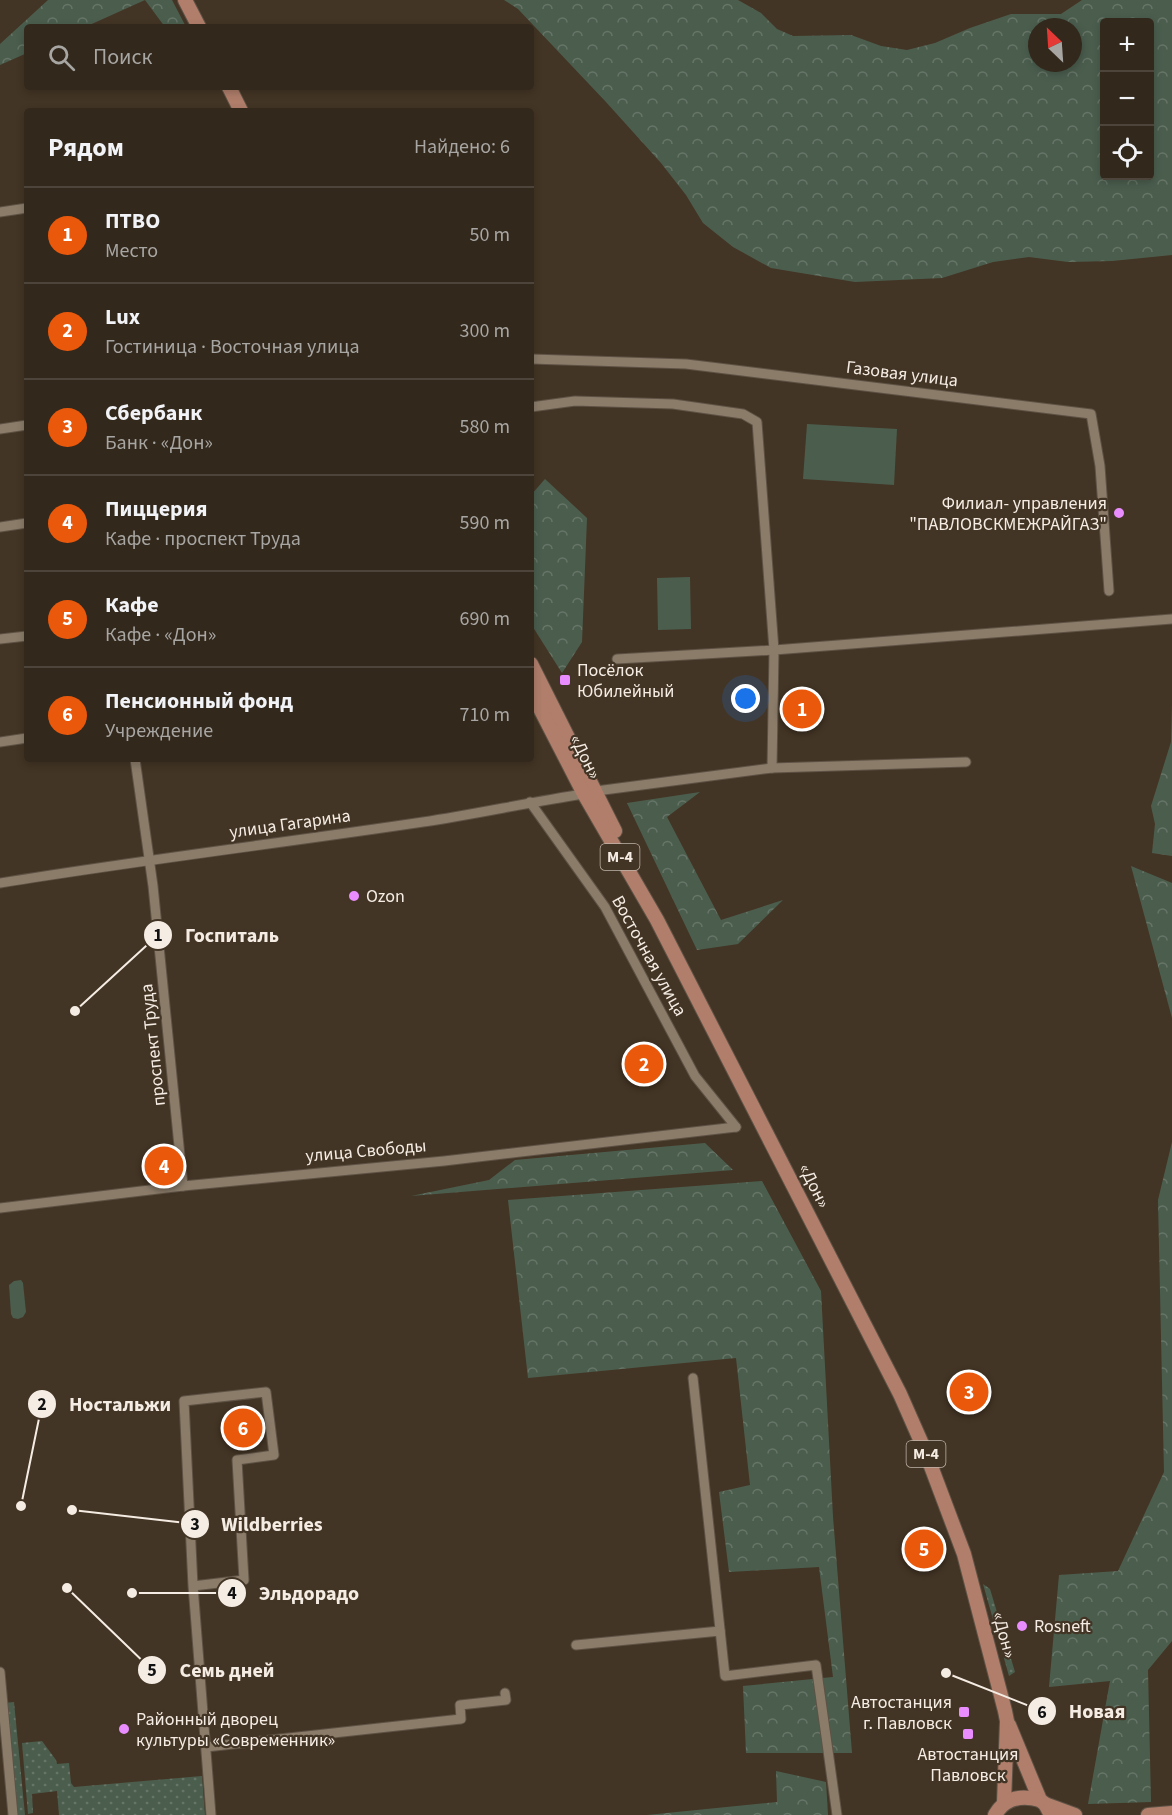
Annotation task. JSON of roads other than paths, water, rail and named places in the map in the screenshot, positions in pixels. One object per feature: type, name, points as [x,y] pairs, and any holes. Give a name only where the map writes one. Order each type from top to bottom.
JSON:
[{"type":"main road","points":[[185,0],[197,24]]},
{"type":"main road","points":[[230,90],[240,108]]},
{"type":"main road","points":[[534,670],[590,792]]},
{"type":"main road","name":"«Дон»","points":[[534,696],[590,792],[657,920],[870,1333],[926,1453],[964,1554],[1007,1721],[1045,1806]]},
{"type":"main road","name":"«Дон»","points":[[999,1809],[1007,1721]]},
{"type":"main road","name":"«Дон»","points":[[999,1809],[1016,1797],[1028,1797],[1045,1806]]},
{"type":"main road","points":[[1045,1806],[1075,1815]]},
{"type":"main road","points":[[1148,1815],[1172,1813]]},
{"type":"street","points":[[0,212],[24,208]]},
{"type":"street","name":"Газовая улица","points":[[534,359],[686,364],[1091,414],[1100,466],[1109,591]]},
{"type":"street","points":[[534,407],[575,400],[673,404],[743,414],[757,422],[774,650],[772,768]]},
{"type":"street","points":[[0,429],[24,425]]},
{"type":"street","points":[[0,527],[24,524]]},
{"type":"street","points":[[617,659],[774,650],[1172,619]]},
{"type":"street","points":[[0,639],[24,636]]},
{"type":"street","points":[[0,742],[24,738]]},
{"type":"street","name":"проспект Труда","points":[[135,762],[154,897],[183,1186]]},
{"type":"street","name":"улица Гагарина","points":[[0,883],[148,859],[425,822],[590,792],[772,768],[966,762]]},
{"type":"street","name":"Восточная улица","points":[[530,802],[605,907],[695,1076],[736,1127]]},
{"type":"street","name":"улица Свободы","points":[[0,1208],[183,1186],[444,1161],[736,1127]]},
{"type":"street","points":[[693,1378],[725,1676],[816,1665],[837,1815]]},
{"type":"street","points":[[193,1586],[244,1580],[237,1460],[273,1455],[266,1392],[184,1401],[193,1586],[211,1815]]},
{"type":"street","points":[[576,1645],[720,1631]]},
{"type":"street","points":[[0,1672],[3,1731],[13,1815]]},
{"type":"street","points":[[206,1748],[461,1719],[460,1705],[506,1700],[506,1693]]},
{"type":"place","name":"Филиал- управления \"ПАВЛОВСКМЕЖРАЙГАЗ\"","points":[[1119,513]]},
{"type":"place","name":"Посёлок Юбилейный","points":[[565,680]]},
{"type":"place","name":"ПТВО","points":[[802,709]]},
{"type":"place","name":"Ozon","points":[[354,896]]},
{"type":"place","name":"Госпиталь","points":[[75,1011]]},
{"type":"place","name":"Lux","points":[[644,1064]]},
{"type":"place","name":"Пиццерия","points":[[164,1166]]},
{"type":"place","name":"Сбербанк","points":[[969,1392]]},
{"type":"place","name":"Пенсионный фонд","points":[[243,1428]]},
{"type":"place","name":"Ностальжи","points":[[21,1506]]},
{"type":"place","name":"Wildberries","points":[[72,1510]]},
{"type":"place","name":"Кафе","points":[[924,1549]]},
{"type":"place","name":"Семь дней","points":[[67,1588]]},
{"type":"place","name":"Эльдорадо","points":[[132,1593]]},
{"type":"place","name":"Rosneft","points":[[1022,1626]]},
{"type":"place","name":"Новая","points":[[946,1673]]},
{"type":"place","name":"Автостанция г. Павловск","points":[[964,1712]]},
{"type":"place","name":"Районный дворец культуры «Современник»","points":[[124,1729]]},
{"type":"place","name":"Автостанция Павловск","points":[[968,1734]]}]
